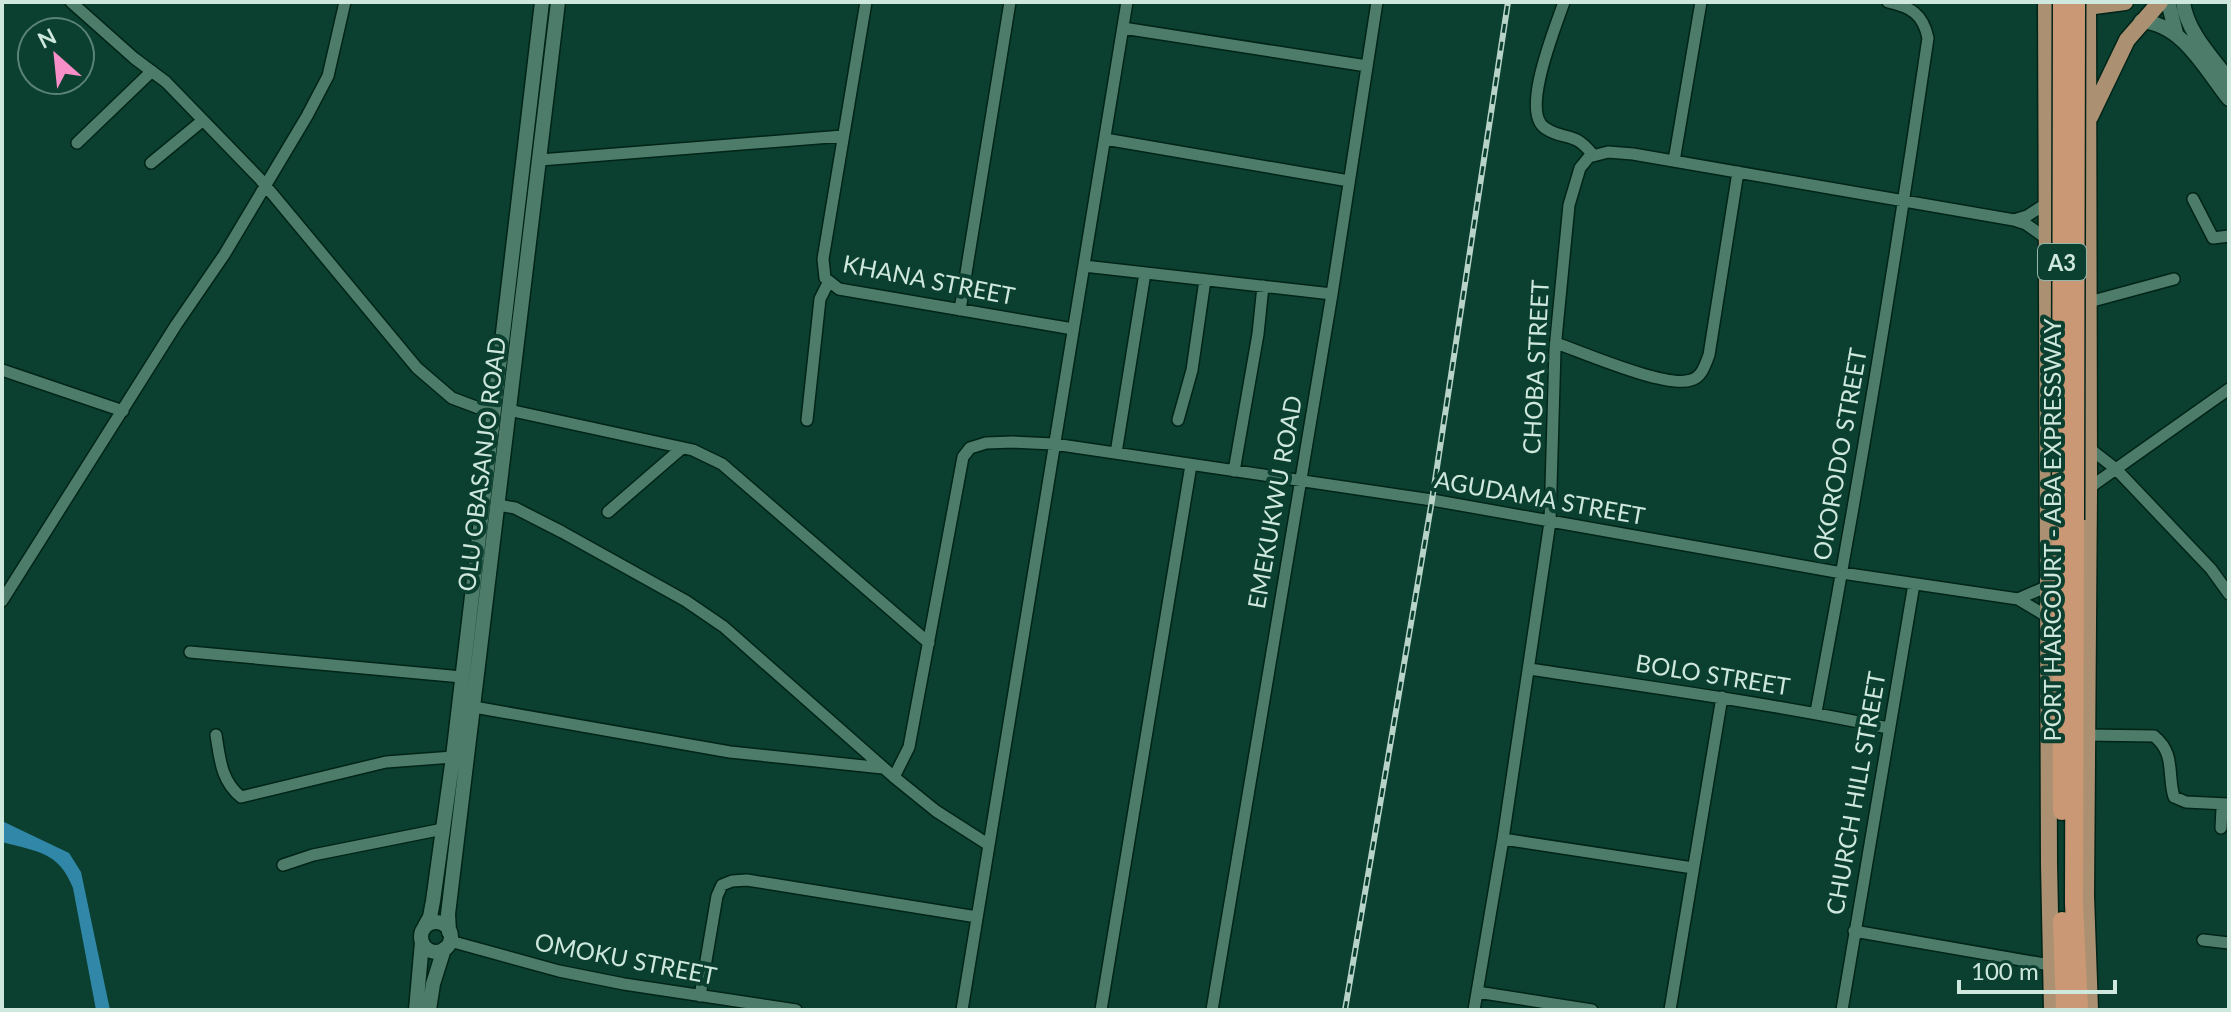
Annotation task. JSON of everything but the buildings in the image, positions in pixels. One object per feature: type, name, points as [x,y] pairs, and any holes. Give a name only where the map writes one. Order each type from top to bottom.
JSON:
[{"type":"highway","name":"PORT HARCOURT - ABA EXPRESSWAY","points":[[2052,4],[2079,1010]]},
{"type":"highway","name":"PORT HARCOURT - ABA EXPRESSWAY","points":[[2065,1010],[2062,929],[2068,521],[2084,4]]},
{"type":"main road","name":"OLU OBASANJO ROAD","points":[[416,1010],[424,934],[432,909],[453,757],[542,2]]},
{"type":"main road","name":"OLU OBASANJO ROAD","points":[[429,1010],[433,984],[448,940],[448,914],[558,2]]},
{"type":"main road","points":[[2052,1010],[2046,121],[2052,4],[2125,2]]},
{"type":"main road","points":[[2046,121],[2055,129],[2068,132],[2080,129],[2097,106],[2115,61],[2141,21],[2160,2]]},
{"type":"main road","points":[[2168,2],[2176,33]]},
{"type":"main road","points":[[2183,2],[2185,18],[2195,35],[2229,80]]},
{"type":"main road","points":[[2084,4],[2089,302],[2086,943],[2090,1010]]},
{"type":"main road","points":[[2141,21],[2155,22],[2176,33],[2229,99]]},
{"type":"main road","points":[[439,922],[448,940],[431,951],[424,934],[439,922]]},
{"type":"street","points":[[71,2],[166,82],[266,187],[411,361],[452,398],[492,413]]},
{"type":"street","points":[[2,601],[266,187],[328,76],[345,2]]},
{"type":"street","name":"KHANA STREET","points":[[866,2],[823,259],[823,273],[828,283],[839,289],[1073,329]]},
{"type":"street","points":[[960,310],[1010,2]]},
{"type":"street","points":[[962,1010],[1127,2]]},
{"type":"street","name":"EMEKUKWU ROAD","points":[[1212,1010],[1332,294],[1377,2]]},
{"type":"street","points":[[1564,2],[1539,80],[1536,115],[1546,129],[1578,139],[1593,155],[1608,152],[1633,154],[2014,220],[2035,229],[2047,239]]},
{"type":"street","points":[[1674,161],[1701,2]]},
{"type":"street","name":"OKORODO STREET","points":[[1816,712],[1904,203],[1928,38],[1925,24],[1915,10],[1888,2]]},
{"type":"street","points":[[1123,28],[1367,66]]},
{"type":"street","points":[[77,143],[152,71]]},
{"type":"street","points":[[151,163],[202,121]]},
{"type":"street","points":[[540,160],[843,136]]},
{"type":"street","points":[[1105,139],[1349,181]]},
{"type":"street","name":"CHOBA STREET","points":[[1474,1010],[1550,522],[1556,343],[1569,205],[1580,168],[1593,155]]},
{"type":"street","points":[[1556,343],[1657,378],[1681,382],[1696,378],[1709,355],[1738,172]]},
{"type":"street","points":[[2193,199],[2213,238],[2229,236]]},
{"type":"street","points":[[2014,220],[2047,203]]},
{"type":"street","points":[[1084,266],[1332,294]]},
{"type":"street","points":[[1116,453],[1145,273]]},
{"type":"street","points":[[2089,302],[2174,279]]},
{"type":"street","points":[[1178,420],[1192,370],[1205,280]]},
{"type":"street","points":[[807,420],[820,299],[828,283]]},
{"type":"street","points":[[1234,471],[1258,334],[1263,286]]},
{"type":"street","points":[[2,370],[123,411]]},
{"type":"street","points":[[2089,488],[2229,389]]},
{"type":"street","points":[[509,410],[693,450],[722,464],[929,643],[909,747],[894,777]]},
{"type":"street","name":"AGUDAMA STREET","points":[[929,643],[965,453],[986,443],[1054,444],[1432,500],[1842,573],[2018,599]]},
{"type":"street","points":[[608,512],[682,448]]},
{"type":"street","points":[[2089,448],[2116,469],[2211,569],[2229,594]]},
{"type":"street","points":[[1101,1010],[1191,465]]},
{"type":"street","points":[[498,505],[515,508],[562,532],[686,601],[724,627],[894,777],[936,811],[989,845]]},
{"type":"street","name":"CHURCH HILL STREET","points":[[1842,1010],[1914,584]]},
{"type":"street","points":[[2018,599],[2048,586]]},
{"type":"street","points":[[2018,599],[2048,617]]},
{"type":"street","points":[[190,652],[462,677]]},
{"type":"street","name":"BOLO STREET","points":[[1529,669],[1816,712],[1888,728]]},
{"type":"street","points":[[1670,1010],[1722,697]]},
{"type":"street","points":[[474,707],[730,752],[884,768]]},
{"type":"street","points":[[216,735],[222,771],[229,786],[241,797],[386,762],[453,757]]},
{"type":"street","points":[[2086,735],[2154,736],[2167,750],[2171,762],[2174,797],[2186,802],[2228,804]]},
{"type":"street","points":[[2221,828],[2221,813],[2228,804]]},
{"type":"street","points":[[283,865],[313,855],[443,829]]},
{"type":"street","points":[[1503,839],[1693,868]]},
{"type":"street","points":[[700,996],[717,896],[722,885],[732,881],[747,880],[977,917]]},
{"type":"street","points":[[1854,931],[2050,965]]},
{"type":"street","name":"OMOKU STREET","points":[[448,940],[559,971],[700,996],[719,1004],[796,1010]]},
{"type":"street","points":[[2203,940],[2229,943]]},
{"type":"street","points":[[1477,992],[1592,1010]]},
{"type":"water","points":[[2,821],[69,853],[81,872],[110,1010],[96,1010],[73,888],[67,876],[45,855],[2,842]]},
{"type":"railway","points":[[1345,1010],[1432,500],[1508,2]]}]
